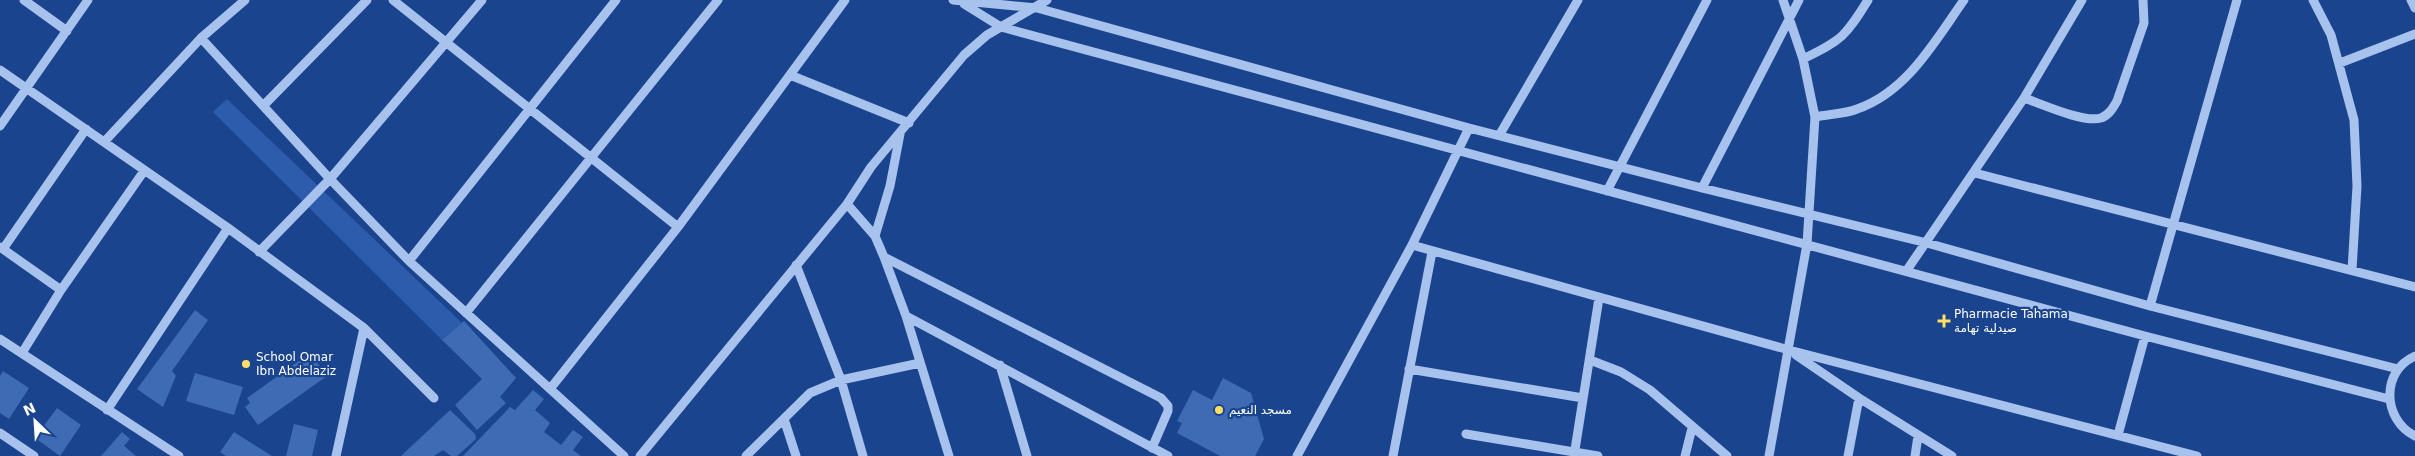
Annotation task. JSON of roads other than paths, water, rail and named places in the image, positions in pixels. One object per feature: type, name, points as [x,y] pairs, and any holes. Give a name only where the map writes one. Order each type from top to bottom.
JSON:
[{"type":"street","points":[[24,0],[67,31]]},
{"type":"street","points":[[0,126],[88,0]]},
{"type":"street","points":[[104,142],[201,38],[245,0]]},
{"type":"street","points":[[264,105],[367,0]]},
{"type":"street","points":[[393,0],[678,227]]},
{"type":"street","points":[[260,252],[330,179],[482,0]]},
{"type":"street","points":[[409,261],[616,0]]},
{"type":"street","points":[[466,313],[718,0]]},
{"type":"street","points":[[550,389],[678,227],[845,0]]},
{"type":"street","points":[[640,456],[847,204],[871,167],[964,55],[1001,27],[1048,0]]},
{"type":"street","points":[[1500,134],[1578,0]]},
{"type":"street","points":[[1607,191],[1707,0]]},
{"type":"street","points":[[1769,456],[1807,244],[1816,117],[1803,59],[1784,0]]},
{"type":"street","points":[[1702,188],[1799,0]]},
{"type":"street","points":[[1803,59],[1840,40],[1849,31],[1868,0]]},
{"type":"street","points":[[1816,117],[1856,110],[1874,102],[1901,83],[1925,55],[1964,0]]},
{"type":"street","points":[[1907,270],[1975,173],[2024,98],[2082,0]]},
{"type":"street","points":[[2024,98],[2090,119],[2101,118],[2111,111],[2117,101],[2144,23],[2143,0]]},
{"type":"street","points":[[2150,306],[2172,222],[2237,0]]},
{"type":"street","points":[[2313,0],[2331,35],[2354,120],[2357,186],[2352,270]]},
{"type":"street","points":[[2411,0],[2415,8]]},
{"type":"street","points":[[958,1],[1037,8],[1469,128],[1500,134],[1618,167],[1927,243],[2150,306],[2398,369]]},
{"type":"street","points":[[958,1],[1001,27],[2146,336],[2389,399]]},
{"type":"street","points":[[2340,63],[2415,34]]},
{"type":"street","points":[[201,38],[330,179],[409,261],[624,456]]},
{"type":"street","points":[[0,70],[228,228],[364,328],[434,398]]},
{"type":"street","points":[[790,75],[908,123]]},
{"type":"street","points":[[1298,456],[1412,245],[1469,128]]},
{"type":"street","points":[[61,290],[2,248],[86,129]]},
{"type":"street","points":[[875,236],[890,186],[900,134]]},
{"type":"street","points":[[22,353],[61,290],[144,171]]},
{"type":"street","points":[[1975,173],[2172,222],[2415,287]]},
{"type":"street","points":[[847,204],[875,236],[884,257],[906,316],[949,456]]},
{"type":"street","points":[[107,410],[228,228]]},
{"type":"street","points":[[1412,245],[1789,350],[2197,456]]},
{"type":"street","points":[[1393,456],[1432,252]]},
{"type":"street","points":[[884,257],[1161,398],[1168,406],[1168,411],[1152,448]]},
{"type":"street","points":[[796,265],[841,380],[864,456]]},
{"type":"street","points":[[1575,454],[1599,298]]},
{"type":"street","points":[[906,316],[1168,456]]},
{"type":"street","points":[[336,456],[364,328]]},
{"type":"street","points":[[2118,435],[2146,336]]},
{"type":"street","points":[[0,339],[179,456]]},
{"type":"street","points":[[1789,350],[1859,398],[1952,456]]},
{"type":"street","points":[[2415,356],[2398,369],[2391,383],[2389,399],[2394,417],[2406,431],[2415,436]]},
{"type":"street","points":[[1590,360],[1621,372],[1650,390],[1692,428],[1727,456]]},
{"type":"street","points":[[746,456],[810,393],[841,380],[920,362]]},
{"type":"street","points":[[1000,365],[1027,456]]},
{"type":"street","points":[[1409,369],[1583,398]]},
{"type":"street","points":[[1848,456],[1859,398]]},
{"type":"street","points":[[784,419],[796,456]]},
{"type":"street","points":[[1684,456],[1692,428]]},
{"type":"street","points":[[0,433],[34,456]]},
{"type":"street","points":[[1466,434],[1575,454],[1598,456]]},
{"type":"street","points":[[1915,456],[1918,436]]},
{"type":"place","name":"Pharmacie Tahama صيدلية تهامة","points":[[1944,321]]},
{"type":"place","name":"School Omar Ibn Abdelaziz","points":[[246,364]]},
{"type":"place","name":"مسجد النعيم","points":[[1219,410]]}]
